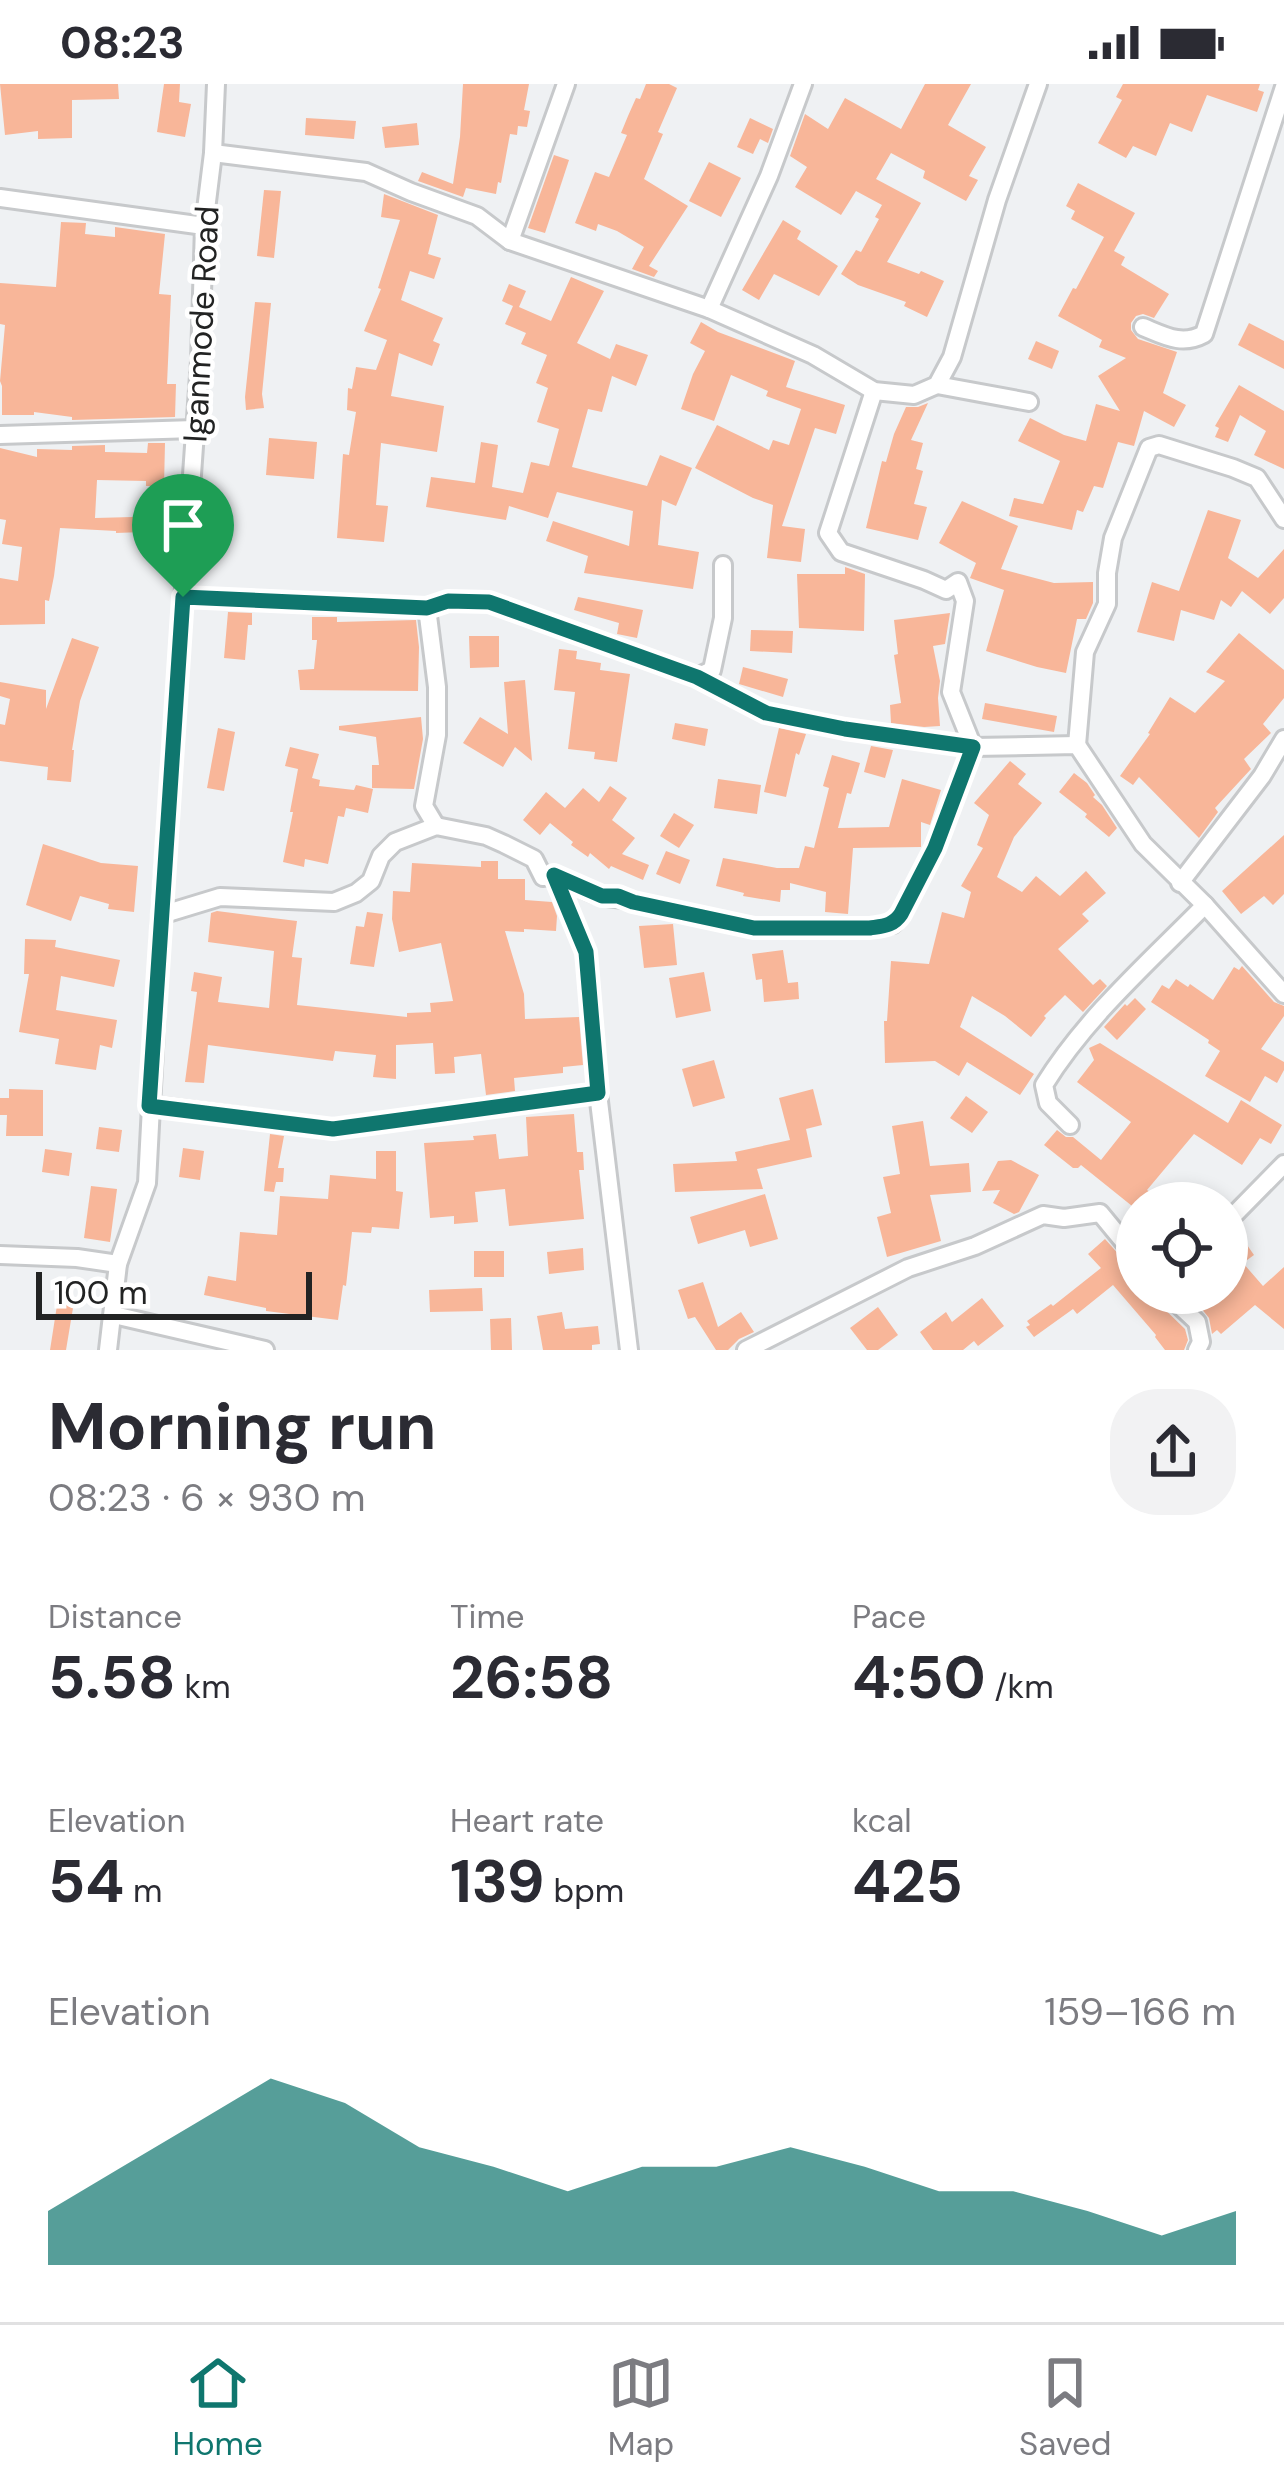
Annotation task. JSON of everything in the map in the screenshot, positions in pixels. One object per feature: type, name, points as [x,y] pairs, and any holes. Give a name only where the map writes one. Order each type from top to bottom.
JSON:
[{"type":"street","name":"Iganmode Road","points":[[108,1350],[118,1264],[147,1183],[216,84]]},
{"type":"street","points":[[510,241],[566,84]]},
{"type":"street","points":[[709,309],[769,176],[803,84]]},
{"type":"street","points":[[937,385],[952,356],[997,200],[1038,84]]},
{"type":"street","points":[[1143,327],[1172,339],[1192,340],[1204,334],[1284,87]]},
{"type":"street","points":[[213,153],[366,172],[478,216],[510,241],[709,309],[813,355],[874,391],[914,394],[937,385],[1029,403]]},
{"type":"street","points":[[0,198],[204,226]]},
{"type":"street","points":[[161,915],[220,897],[334,902],[371,881],[381,856],[395,842],[436,826],[486,836],[534,859],[543,877],[554,875],[602,896],[754,928],[870,928],[893,923],[935,848],[973,747],[951,692],[965,601],[958,582],[946,590],[841,552],[827,533],[874,391]]},
{"type":"street","points":[[0,435],[195,429]]},
{"type":"street","points":[[1284,519],[1257,478],[1159,445],[1149,448],[1113,538],[1107,604],[1085,652],[1077,745],[1143,844],[1284,994]]},
{"type":"street","points":[[697,677],[712,670],[723,618],[723,565]]},
{"type":"street","points":[[183,597],[427,608],[448,601],[489,602],[697,677],[766,713],[973,747],[1077,745]]},
{"type":"street","points":[[427,608],[437,735],[424,806],[436,826]]},
{"type":"street","points":[[1180,884],[1262,776],[1284,739]]},
{"type":"street","points":[[554,875],[586,952],[629,1350]]},
{"type":"street","points":[[1070,1125],[1048,1103],[1044,1085],[1052,1071],[1112,1000],[1204,905]]},
{"type":"street","points":[[149,1106],[333,1129],[598,1093]]},
{"type":"street","points":[[1248,1200],[1284,1163]]},
{"type":"street","points":[[746,1350],[908,1268],[975,1246],[1043,1215],[1064,1218],[1100,1213],[1116,1232]]},
{"type":"street","points":[[0,1255],[118,1264]]},
{"type":"street","points":[[1188,1314],[1197,1322],[1202,1342],[1197,1350]]},
{"type":"street","points":[[114,1315],[265,1350]]},
{"type":"building","points":[[0,84],[118,84],[119,99],[72,100],[72,138],[38,139],[38,131],[5,135]]},
{"type":"building","points":[[164,84],[180,84],[179,102],[191,104],[185,137],[157,132]]},
{"type":"building","points":[[463,84],[529,84],[524,110],[530,111],[527,127],[518,126],[517,135],[510,134],[496,194],[466,188],[463,197],[418,181],[422,172],[453,184]]},
{"type":"building","points":[[646,84],[677,88],[644,179],[688,206],[649,266],[658,271],[654,277],[632,269],[644,247],[598,224],[596,231],[575,223],[595,172],[609,177],[627,135],[621,133]]},
{"type":"building","points":[[925,84],[971,84],[948,125],[986,147],[969,176],[978,180],[966,201],[923,178],[925,171],[891,153],[876,179],[921,203],[887,262],[944,281],[927,317],[904,306],[906,302],[841,274],[856,250],[861,252],[882,205],[856,191],[841,215],[795,187],[807,167],[790,156],[805,114],[828,129],[845,98],[901,129]]},
{"type":"building","points":[[1123,84],[1260,84],[1258,90],[1264,92],[1257,112],[1207,95],[1192,132],[1170,123],[1156,156],[1133,146],[1126,158],[1098,143],[1122,100],[1116,97]]},
{"type":"building","points":[[306,118],[356,121],[354,139],[305,135]]},
{"type":"building","points":[[750,118],[773,129],[768,143],[760,139],[753,154],[737,147]]},
{"type":"building","points":[[417,123],[419,145],[385,148],[382,127]]},
{"type":"building","points":[[554,155],[569,160],[545,233],[528,228]]},
{"type":"building","points":[[709,162],[741,178],[721,217],[689,201]]},
{"type":"building","points":[[1078,183],[1135,213],[1114,251],[1125,257],[1121,265],[1169,294],[1154,318],[1136,316],[1131,330],[1138,339],[1177,352],[1163,393],[1186,405],[1174,427],[1144,411],[1134,446],[1118,442],[1103,488],[1094,486],[1083,512],[1077,510],[1072,530],[1009,516],[1014,498],[1043,504],[1060,461],[1018,441],[1030,418],[1086,441],[1096,404],[1120,411],[1098,376],[1126,358],[1099,347],[1102,340],[1058,316],[1104,237],[1071,219],[1075,211],[1066,206]]},
{"type":"building","points":[[264,190],[281,191],[274,258],[257,256]]},
{"type":"building","points":[[384,194],[438,215],[428,254],[441,258],[434,279],[410,271],[401,300],[443,318],[433,341],[440,344],[432,366],[399,353],[391,396],[444,406],[437,452],[381,443],[376,505],[388,506],[384,542],[337,538],[343,454],[349,455],[356,412],[347,410],[348,388],[352,389],[356,367],[376,370],[387,340],[364,331],[400,220],[381,217]]},
{"type":"building","points":[[783,220],[801,231],[797,239],[838,266],[819,296],[774,274],[759,300],[742,290]]},
{"type":"building","points":[[61,222],[86,223],[85,234],[115,237],[115,227],[165,234],[159,294],[171,295],[167,384],[176,384],[175,417],[72,420],[34,412],[2,415],[5,325],[0,324],[0,283],[56,287]]},
{"type":"building","points":[[571,277],[604,291],[577,343],[610,359],[616,344],[648,355],[636,386],[612,376],[602,412],[588,409],[572,467],[647,486],[660,455],[692,468],[676,506],[662,500],[658,545],[699,552],[693,589],[584,573],[588,556],[546,541],[553,521],[629,546],[633,511],[557,492],[548,518],[509,506],[506,520],[426,507],[431,477],[475,483],[481,442],[498,445],[492,487],[523,493],[531,462],[549,466],[559,429],[537,422],[548,388],[536,383],[547,355],[521,344],[526,333],[505,324],[513,306],[502,301],[509,284],[526,291],[519,307],[551,321]]},
{"type":"building","points":[[255,302],[271,303],[264,408],[246,410],[245,397]]},
{"type":"building","points":[[701,322],[795,361],[786,387],[845,405],[836,434],[815,428],[782,526],[805,529],[801,562],[767,558],[773,505],[695,468],[717,425],[769,450],[773,440],[789,445],[801,409],[731,375],[714,421],[681,409],[705,351],[690,343]]},
{"type":"building","points":[[1249,323],[1284,341],[1284,369],[1238,345]]},
{"type":"building","points":[[1036,341],[1059,351],[1052,369],[1028,359]]},
{"type":"building","points":[[1239,385],[1284,411],[1284,469],[1254,455],[1266,431],[1240,415],[1228,442],[1215,437],[1219,428],[1215,426]]},
{"type":"building","points":[[928,403],[911,440],[923,443],[916,469],[923,471],[914,504],[927,507],[918,540],[866,528],[882,461],[886,462],[906,407]]},
{"type":"building","points":[[269,438],[317,442],[314,479],[266,475]]},
{"type":"building","points":[[148,443],[165,443],[164,486],[97,480],[95,518],[170,516],[170,531],[60,528],[49,601],[45,600],[45,624],[0,625],[0,578],[18,581],[22,547],[2,544],[6,520],[0,519],[0,448],[37,457],[37,449],[72,450],[72,446],[105,445],[105,452],[147,453]]},
{"type":"building","points":[[962,501],[1018,526],[1001,569],[1054,583],[1093,582],[1093,603],[1086,619],[1077,619],[1066,673],[986,651],[1004,590],[970,578],[976,563],[939,543]]},
{"type":"building","points":[[1208,510],[1241,520],[1228,558],[1258,578],[1284,549],[1284,598],[1270,614],[1242,591],[1231,607],[1221,600],[1214,620],[1181,610],[1174,641],[1137,632],[1152,582],[1179,591]]},
{"type":"building","points":[[845,567],[865,574],[864,631],[799,628],[797,574],[845,574]]},
{"type":"building","points":[[578,597],[643,610],[637,638],[617,634],[619,623],[574,610]]},
{"type":"building","points":[[228,612],[252,613],[245,660],[224,658]]},
{"type":"building","points":[[950,613],[945,644],[933,646],[940,681],[940,726],[891,723],[890,705],[901,703],[894,620]]},
{"type":"building","points":[[312,617],[337,617],[337,622],[416,620],[418,691],[300,690],[298,670],[314,669],[317,640],[312,640]]},
{"type":"building","points":[[751,630],[793,631],[792,653],[750,651]]},
{"type":"building","points":[[1239,633],[1284,670],[1284,698],[1263,724],[1271,733],[1244,759],[1251,769],[1215,808],[1218,812],[1199,838],[1139,777],[1133,785],[1120,776],[1170,697],[1195,713],[1225,681],[1206,672]]},
{"type":"building","points":[[469,636],[499,636],[499,667],[470,668]]},
{"type":"building","points":[[72,638],[99,647],[80,701],[71,782],[47,780],[48,767],[0,761],[0,724],[5,725],[10,699],[0,696],[0,682],[46,690],[46,709]]},
{"type":"building","points":[[559,649],[577,651],[576,659],[601,663],[600,670],[630,674],[617,762],[594,759],[595,752],[568,749],[575,692],[554,690]]},
{"type":"building","points":[[743,667],[788,679],[783,697],[739,684]]},
{"type":"building","points":[[525,680],[532,761],[515,747],[503,767],[463,743],[480,717],[508,734],[504,682]]},
{"type":"building","points":[[985,703],[1057,716],[1054,732],[982,719]]},
{"type":"building","points":[[421,717],[423,739],[414,789],[372,788],[372,765],[379,765],[376,737],[339,730],[339,726]]},
{"type":"building","points":[[675,723],[708,729],[705,746],[672,739]]},
{"type":"building","points":[[218,728],[235,732],[224,791],[207,788]]},
{"type":"building","points":[[779,728],[806,734],[799,755],[796,753],[786,797],[764,792]]},
{"type":"building","points":[[871,746],[893,750],[885,778],[864,772]]},
{"type":"building","points":[[290,747],[319,754],[312,778],[320,780],[319,786],[373,789],[368,813],[346,808],[344,817],[338,816],[328,864],[305,859],[304,867],[283,862],[298,769],[285,766]]},
{"type":"building","points":[[832,755],[860,763],[838,828],[889,827],[902,779],[941,790],[930,825],[921,822],[921,847],[853,848],[848,914],[825,912],[826,892],[790,883],[790,890],[781,890],[780,902],[716,886],[723,858],[799,868],[805,846],[814,848]]},
{"type":"building","points":[[1010,761],[1026,774],[1018,784],[1042,803],[1014,837],[997,877],[1022,892],[1036,876],[1060,896],[1086,871],[1106,893],[1082,914],[1089,921],[1058,949],[1093,985],[1100,979],[1107,986],[1083,1012],[1065,995],[1031,1037],[972,996],[960,1027],[1034,1074],[1020,1095],[967,1062],[959,1076],[935,1061],[885,1063],[891,961],[929,964],[942,912],[964,918],[971,892],[961,886],[983,848],[977,845],[989,815],[974,803]]},
{"type":"building","points":[[1074,773],[1087,783],[1117,828],[1109,837],[1059,792]]},
{"type":"building","points":[[718,779],[761,785],[757,814],[714,808]]},
{"type":"building","points":[[610,786],[627,798],[612,820],[635,838],[622,854],[649,865],[643,880],[609,869],[590,853],[588,857],[550,823],[540,835],[523,820],[546,792],[565,808],[583,788],[599,802]]},
{"type":"building","points":[[674,813],[694,825],[679,848],[660,836]]},
{"type":"building","points":[[1284,835],[1284,894],[1273,905],[1264,896],[1241,914],[1222,891]]},
{"type":"building","points":[[43,844],[101,863],[138,866],[134,912],[108,909],[109,904],[80,896],[71,921],[26,905]]},
{"type":"building","points":[[666,851],[690,860],[680,884],[656,874]]},
{"type":"building","points":[[481,861],[498,861],[498,879],[525,879],[525,900],[552,902],[556,931],[505,931],[524,994],[525,1019],[579,1017],[583,1065],[563,1067],[563,1073],[514,1078],[515,1091],[486,1095],[481,1054],[454,1057],[455,1073],[435,1074],[433,1043],[396,1045],[396,1079],[373,1077],[376,1055],[335,1051],[333,1061],[208,1045],[204,1083],[185,1082],[197,992],[191,991],[194,972],[222,977],[218,1002],[269,1008],[274,951],[208,942],[211,913],[297,921],[292,957],[302,958],[297,1005],[407,1017],[407,1013],[431,1012],[430,1003],[453,1001],[441,943],[399,952],[392,919],[393,891],[410,892],[412,863],[481,867]]},
{"type":"building","points":[[367,912],[383,914],[374,967],[350,964],[356,926],[364,927]]},
{"type":"building","points":[[673,924],[677,965],[644,968],[639,926]]},
{"type":"building","points":[[25,939],[56,940],[55,947],[120,960],[114,987],[61,976],[56,1010],[117,1020],[112,1048],[100,1045],[96,1070],[55,1064],[59,1039],[19,1032],[29,974],[24,974]]},
{"type":"building","points":[[783,950],[788,983],[798,982],[799,999],[764,1002],[762,979],[756,980],[752,954]]},
{"type":"building","points":[[1242,966],[1274,1002],[1284,1006],[1284,1016],[1261,1049],[1284,1062],[1284,1070],[1277,1083],[1265,1076],[1250,1102],[1205,1076],[1220,1051],[1151,1002],[1162,985],[1169,989],[1176,979],[1213,1000],[1234,967]]},
{"type":"building","points":[[704,972],[711,1011],[676,1018],[669,978]]},
{"type":"building","points":[[1135,998],[1146,1009],[1117,1040],[1104,1027]]},
{"type":"building","points":[[1100,1043],[1228,1123],[1241,1100],[1282,1125],[1271,1144],[1260,1138],[1242,1165],[1194,1134],[1154,1182],[1116,1182],[1116,1193],[1081,1165],[1073,1168],[1044,1145],[1057,1130],[1101,1160],[1131,1122],[1077,1082],[1094,1060],[1089,1048]]},
{"type":"building","points":[[714,1060],[725,1098],[693,1107],[682,1069]]},
{"type":"building","points":[[9,1089],[43,1090],[43,1136],[6,1136],[7,1115],[0,1115],[0,1098],[9,1098]]},
{"type":"building","points":[[813,1089],[822,1125],[806,1129],[812,1157],[757,1169],[763,1189],[675,1192],[673,1164],[737,1161],[735,1152],[790,1140],[779,1098]]},
{"type":"building","points":[[966,1096],[988,1112],[972,1133],[950,1118]]},
{"type":"building","points":[[574,1114],[577,1152],[583,1152],[584,1170],[579,1170],[584,1219],[509,1226],[505,1189],[475,1192],[478,1222],[454,1224],[454,1216],[430,1218],[424,1143],[496,1134],[499,1159],[528,1156],[526,1117]]},
{"type":"building","points":[[923,1121],[930,1166],[969,1163],[971,1192],[930,1195],[941,1241],[887,1257],[877,1217],[891,1213],[883,1177],[900,1174],[892,1126]]},
{"type":"building","points":[[99,1127],[122,1130],[119,1152],[96,1149]]},
{"type":"building","points":[[270,1134],[284,1136],[278,1168],[284,1168],[283,1182],[276,1182],[274,1192],[264,1191]]},
{"type":"building","points":[[183,1148],[204,1151],[200,1180],[179,1177]]},
{"type":"building","points":[[45,1149],[72,1153],[69,1176],[42,1172]]},
{"type":"building","points":[[376,1151],[396,1151],[396,1191],[403,1192],[399,1229],[372,1227],[371,1233],[352,1232],[338,1320],[266,1311],[204,1295],[208,1276],[236,1281],[240,1232],[277,1235],[280,1196],[328,1199],[330,1175],[376,1179]]},
{"type":"building","points":[[1011,1160],[1039,1175],[1014,1214],[993,1203],[1000,1190],[982,1191],[998,1161]]},
{"type":"building","points":[[91,1186],[117,1189],[110,1242],[84,1238]]},
{"type":"building","points":[[765,1194],[778,1239],[750,1247],[745,1230],[698,1244],[690,1217]]},
{"type":"building","points":[[1105,1239],[1116,1251],[1116,1288],[1113,1285],[1077,1314],[1073,1309],[1034,1337],[1027,1321],[1101,1268],[1088,1254]]},
{"type":"building","points":[[583,1248],[584,1270],[549,1274],[547,1252]]},
{"type":"building","points":[[474,1251],[504,1251],[504,1277],[474,1277]]},
{"type":"building","points":[[1284,1267],[1284,1329],[1255,1305],[1248,1311],[1248,1269],[1263,1286]]},
{"type":"building","points":[[703,1282],[718,1327],[741,1312],[754,1332],[728,1350],[716,1350],[695,1317],[688,1319],[678,1290]]},
{"type":"building","points":[[482,1288],[483,1311],[430,1312],[429,1290]]},
{"type":"building","points":[[982,1298],[1004,1326],[978,1346],[974,1341],[963,1350],[933,1350],[920,1332],[946,1312],[952,1322]]},
{"type":"building","points":[[58,1299],[74,1302],[66,1350],[50,1350]]},
{"type":"building","points":[[878,1307],[898,1335],[878,1350],[867,1350],[850,1328]]},
{"type":"building","points":[[562,1312],[565,1329],[598,1326],[600,1344],[592,1345],[592,1350],[543,1350],[537,1316]]},
{"type":"building","points":[[1138,1314],[1169,1314],[1185,1329],[1188,1340],[1184,1350],[1165,1350]]},
{"type":"building","points":[[1206,1314],[1244,1314],[1221,1334],[1217,1330],[1212,1334]]},
{"type":"building","points":[[511,1318],[512,1350],[491,1350],[490,1319]]},
{"type":"route","points":[[183,597],[427,608],[448,601],[489,602],[697,677],[766,713],[973,747],[935,848],[901,914],[887,926],[754,928],[602,896],[554,875],[586,952],[598,1093],[333,1129],[149,1106],[183,597]]}]
